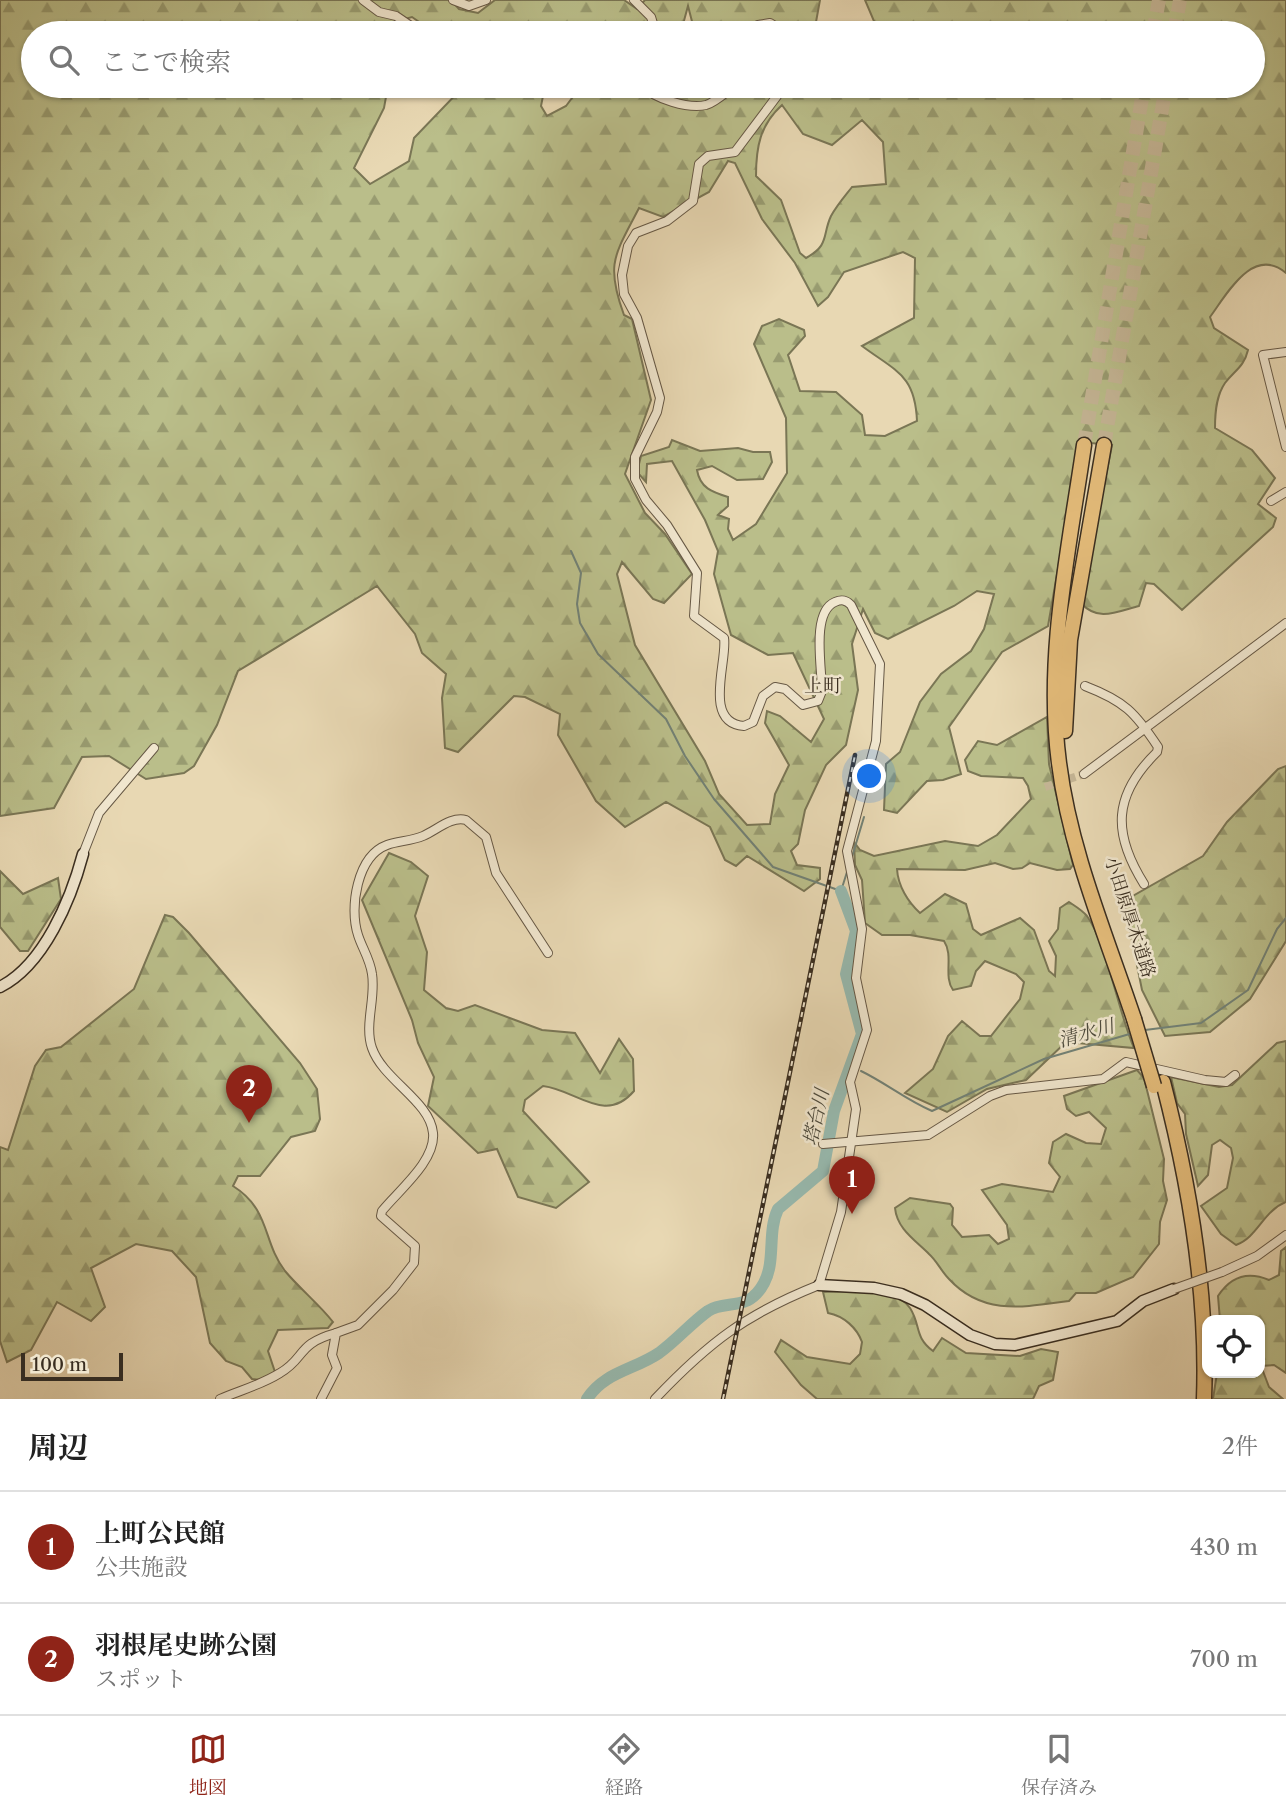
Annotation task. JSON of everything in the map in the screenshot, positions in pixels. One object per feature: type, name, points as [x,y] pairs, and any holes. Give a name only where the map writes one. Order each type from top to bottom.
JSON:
[{"type":"highway","name":"小田原厚木道路","points":[[1084,444],[1060,617],[1055,728],[1064,791],[1076,843],[1138,1018]]},
{"type":"highway","name":"小田原厚木道路","points":[[1104,445],[1070,640],[1065,727],[1072,789],[1085,840],[1184,1169],[1195,1229],[1202,1293],[1204,1399]]},
{"type":"highway","name":"小田原厚木道路","points":[[1159,1084],[1185,1228],[1192,1294],[1195,1399]]},
{"type":"street","points":[[363,0],[374,10],[396,16],[403,21]]},
{"type":"street","points":[[453,0],[469,6],[486,0]]},
{"type":"street","points":[[634,0],[653,21]]},
{"type":"street","points":[[665,98],[698,106],[718,98]]},
{"type":"street","points":[[776,98],[735,152],[708,156],[699,163],[693,201],[667,221],[636,233],[628,246],[622,269],[622,288],[637,318],[660,398],[657,412],[637,451],[634,473],[646,500],[667,525],[697,573],[694,616],[724,638],[719,691],[723,712],[733,724],[744,726],[753,722],[763,696],[775,687],[785,689],[803,705],[818,701],[822,691],[820,621],[828,607],[836,601],[844,600],[850,605],[880,660],[876,741],[847,851],[862,929],[857,985],[867,1030],[850,1082],[856,1109],[841,1212],[819,1285]]},
{"type":"street","points":[[1286,352],[1263,355],[1286,447]]},
{"type":"street","points":[[1271,501],[1286,492]]},
{"type":"street","points":[[1084,774],[1286,624]]},
{"type":"street","points":[[1084,686],[1121,702],[1145,729],[1157,752],[1132,780],[1121,817],[1127,858],[1144,884]]},
{"type":"street","points":[[0,987],[24,970],[61,914],[72,894],[83,854],[99,813],[154,747]]},
{"type":"street","points":[[220,1399],[250,1389],[284,1371],[304,1346],[316,1339],[358,1325],[393,1290],[414,1263],[415,1246],[381,1216],[382,1210],[427,1157],[434,1135],[425,1112],[400,1087],[374,1054],[370,1041],[372,975],[358,935],[354,906],[367,863],[386,845],[423,836],[453,820],[466,820],[486,836],[496,873],[548,953]]},
{"type":"street","points":[[827,1143],[928,1135],[1006,1090],[1103,1079],[1126,1062],[1205,1080],[1226,1082],[1236,1075]]},
{"type":"street","points":[[655,1399],[690,1362],[723,1336],[772,1303],[819,1285],[888,1290],[925,1305],[970,1335],[995,1344],[1015,1345],[1117,1321],[1143,1301],[1257,1256],[1286,1235]]},
{"type":"street","points":[[321,1399],[337,1368],[332,1355],[336,1333]]},
{"type":"green space","points":[[0,0],[451,0],[459,9],[478,13],[495,0],[624,0],[637,9],[645,0],[820,0],[816,21],[692,21],[688,6],[684,21],[418,21],[412,17],[397,21],[21,21],[21,98],[386,98],[384,108],[354,168],[370,184],[409,161],[414,138],[452,98],[543,98],[541,106],[547,116],[566,106],[572,98],[1265,98],[1265,21],[874,21],[865,0],[1286,0],[1286,273],[1274,266],[1263,265],[1252,269],[1233,286],[1210,317],[1214,328],[1248,350],[1242,364],[1220,393],[1215,428],[1252,450],[1275,478],[1258,504],[1276,518],[1273,527],[1182,610],[1154,584],[1146,583],[1139,606],[1108,614],[1087,609],[1081,603],[1112,445],[1080,442],[1048,626],[1002,652],[949,727],[961,774],[943,780],[927,781],[897,813],[884,810],[886,764],[900,752],[920,702],[941,674],[971,651],[984,629],[994,594],[977,591],[954,606],[888,639],[875,633],[863,609],[852,644],[858,690],[846,745],[826,765],[805,810],[798,844],[791,851],[797,865],[820,868],[820,879],[804,891],[747,856],[736,866],[725,860],[710,827],[666,802],[625,827],[596,801],[558,735],[560,714],[525,697],[514,696],[458,752],[445,748],[442,698],[446,674],[422,653],[415,634],[377,586],[238,671],[217,725],[194,766],[184,773],[146,779],[109,756],[82,757],[54,808],[0,816]],"holes":[[[782,105],[803,134],[832,145],[862,120],[883,142],[886,184],[852,187],[831,216],[819,249],[806,258],[800,253],[781,200],[756,176],[761,137],[769,120]],[[728,161],[735,163],[762,219],[795,263],[818,306],[828,297],[844,272],[903,252],[915,258],[914,318],[862,346],[894,369],[908,384],[917,421],[885,436],[865,435],[862,415],[836,392],[800,391],[788,355],[805,336],[804,330],[779,319],[762,326],[754,344],[786,418],[787,473],[756,524],[733,540],[728,529],[729,519],[718,515],[728,506],[728,497],[708,488],[701,481],[697,470],[712,466],[737,480],[763,479],[772,462],[770,452],[753,452],[738,448],[700,451],[672,440],[669,447],[641,456],[637,472],[646,482],[647,464],[672,461],[705,520],[718,551],[714,574],[731,635],[768,655],[793,653],[824,719],[811,742],[780,716],[767,711],[765,723],[789,765],[775,794],[770,824],[747,825],[719,794],[705,761],[635,645],[617,574],[622,562],[653,599],[664,603],[692,574],[665,534],[645,513],[625,474],[651,400],[632,319],[624,315],[618,297],[615,260],[639,208],[663,217],[709,192]]]},
{"type":"green space","points":[[1047,717],[1049,764],[1073,865],[1070,869],[1057,870],[1030,863],[1013,869],[995,863],[965,870],[897,869],[899,882],[920,913],[945,894],[966,904],[973,929],[981,935],[1020,918],[1034,930],[1049,971],[1055,976],[1056,956],[1049,941],[1058,929],[1060,908],[1069,902],[1078,908],[1087,916],[1100,943],[1134,1048],[1066,1042],[1026,1080],[987,1089],[947,1112],[905,1093],[933,1069],[948,1036],[962,1021],[980,1036],[991,1036],[1020,999],[1024,982],[1016,974],[985,961],[976,971],[971,986],[953,990],[944,941],[910,935],[882,935],[865,923],[862,880],[855,865],[854,842],[860,850],[874,856],[945,841],[978,846],[997,835],[1031,799],[1028,786],[1023,778],[981,776],[968,771],[965,760],[978,741],[997,745]]},
{"type":"green space","points":[[1286,766],[1286,941],[1250,999],[1210,1032],[1165,1036],[1142,990],[1124,901],[1203,856],[1227,822],[1278,769]]},
{"type":"green space","points":[[389,853],[411,862],[428,876],[415,916],[427,952],[424,990],[446,1008],[458,1011],[475,1005],[542,1030],[575,1033],[600,1073],[619,1039],[633,1059],[634,1091],[623,1101],[612,1105],[590,1103],[543,1086],[525,1100],[523,1111],[589,1182],[556,1208],[518,1197],[497,1149],[478,1153],[428,1106],[434,1077],[362,900]]},
{"type":"green space","points":[[0,871],[23,894],[58,878],[61,899],[28,951],[20,951],[0,927]]},
{"type":"green space","points":[[165,915],[173,917],[189,933],[300,1063],[317,1089],[320,1119],[315,1131],[291,1137],[260,1176],[238,1176],[233,1186],[254,1205],[285,1271],[333,1322],[328,1328],[278,1330],[268,1351],[276,1375],[270,1381],[252,1379],[242,1367],[226,1361],[210,1343],[196,1277],[172,1251],[136,1244],[91,1268],[105,1307],[91,1321],[57,1302],[31,1350],[7,1362],[0,1341],[0,1147],[8,1150],[35,1066],[46,1050],[61,1047],[134,989]]},
{"type":"green space","points":[[1286,1041],[1286,1202],[1272,1211],[1250,1236],[1236,1245],[1221,1234],[1201,1206],[1227,1188],[1233,1158],[1231,1148],[1220,1140],[1212,1145],[1208,1175],[1198,1186],[1186,1134],[1185,1114],[1177,1103],[1171,1077],[1219,1087],[1232,1085],[1277,1043]]},
{"type":"green space","points":[[1137,1070],[1144,1078],[1164,1159],[1163,1181],[1167,1200],[1160,1222],[1159,1244],[1133,1277],[1096,1293],[1076,1293],[1069,1301],[1020,1306],[990,1304],[962,1291],[899,1222],[895,1208],[910,1198],[950,1204],[953,1208],[952,1225],[962,1237],[989,1235],[998,1244],[1009,1239],[1007,1225],[982,1190],[1002,1184],[1053,1192],[1060,1177],[1049,1163],[1053,1142],[1066,1134],[1086,1143],[1101,1144],[1106,1128],[1089,1112],[1076,1116],[1067,1109],[1064,1096]]},
{"type":"green space","points":[[1286,1247],[1286,1373],[1274,1365],[1265,1366],[1265,1315],[1220,1315],[1218,1296],[1228,1284],[1240,1277],[1254,1276],[1269,1280],[1279,1275],[1281,1251]]},
{"type":"green space","points":[[847,1291],[897,1297],[910,1308],[920,1336],[933,1351],[942,1338],[966,1353],[1020,1356],[1041,1349],[1058,1352],[1053,1380],[1039,1386],[1033,1399],[817,1399],[801,1385],[775,1352],[781,1340],[807,1357],[850,1364],[860,1354],[862,1342],[849,1323],[828,1313],[823,1292]]},
{"type":"green space","points":[[1265,1376],[1269,1387],[1283,1399],[1213,1399],[1216,1378]]},
{"type":"waterway","points":[[571,551],[581,573],[577,604],[580,623],[598,654],[666,719],[685,756],[714,799],[773,867],[841,891],[847,872]]},
{"type":"waterway","name":"塔台川","points":[[852,857],[864,817]]},
{"type":"waterway","name":"塔台川","points":[[587,1399],[611,1377],[659,1353],[708,1311],[744,1302],[758,1292],[768,1274],[773,1227],[778,1209],[823,1171],[834,1111],[862,1034],[846,974],[856,931],[841,891]]},
{"type":"waterway","name":"清水川","points":[[1145,1030],[1201,1023],[1248,990],[1277,929],[1286,918]]},
{"type":"waterway","name":"清水川","points":[[861,1071],[932,1111],[1044,1059],[1133,1033]]},
{"type":"tunnel","points":[[1155,21],[1159,0]]},
{"type":"tunnel","points":[[1176,21],[1180,0]]},
{"type":"tunnel","points":[[1084,445],[1142,98]]},
{"type":"tunnel","points":[[1104,445],[1164,98]]},
{"type":"tunnel","points":[[1045,787],[1084,774]]},
{"type":"railway","points":[[723,1399],[855,755]]},
{"type":"place","name":"羽根尾史跡公園","points":[[249,1123]]},
{"type":"place","name":"上町公民館","points":[[852,1214]]},
{"type":"district","name":"上町","points":[[823,685]]}]
